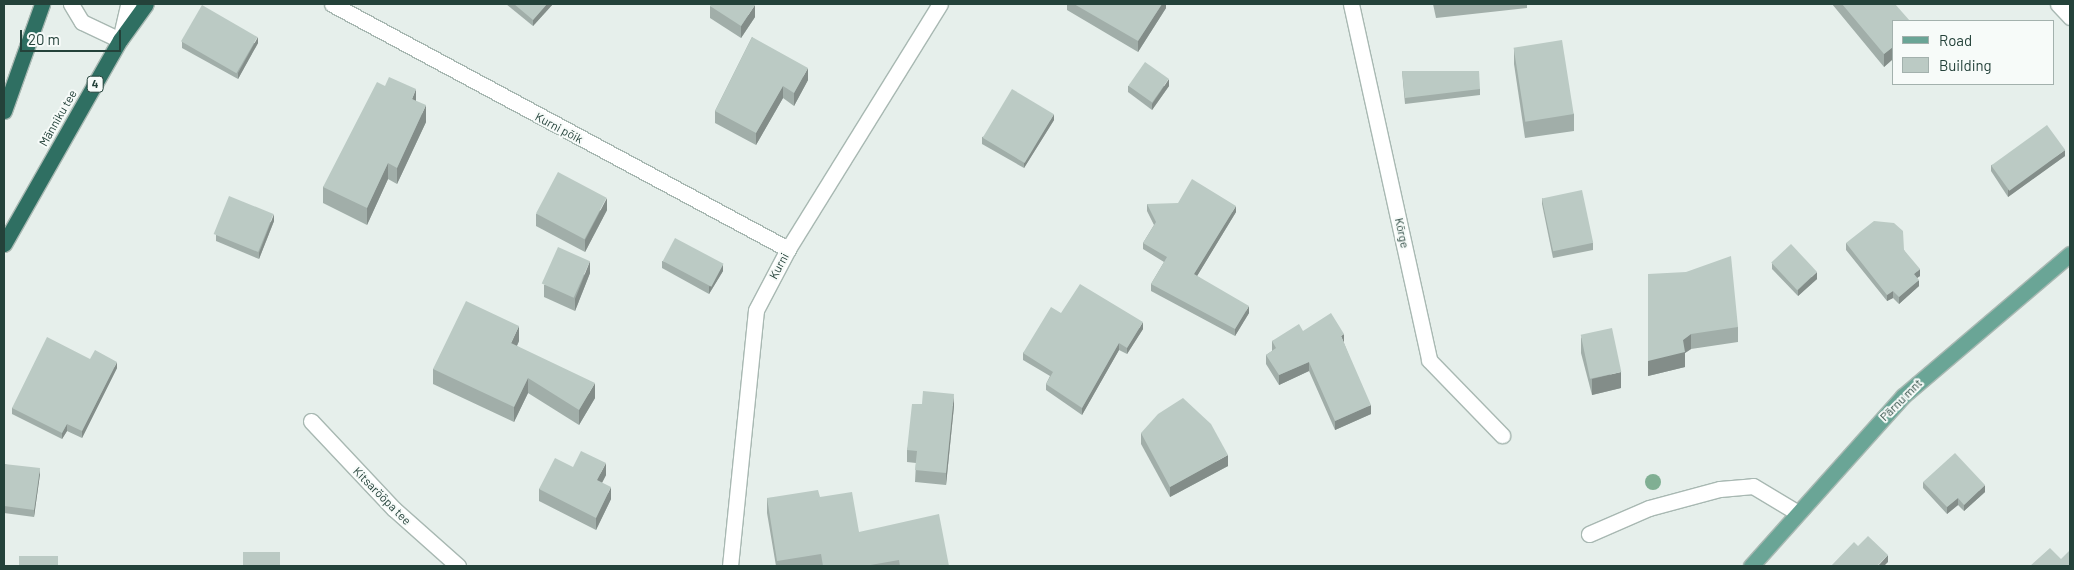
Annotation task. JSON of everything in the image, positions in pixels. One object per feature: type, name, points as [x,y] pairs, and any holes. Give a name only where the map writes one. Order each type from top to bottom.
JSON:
[{"type":"highway","points":[[4,111],[42,4]]},
{"type":"highway","name":"4","points":[[120,40],[146,4]]},
{"type":"highway","name":"Männiku tee","points":[[4,244],[120,40]]},
{"type":"main road","name":"Pärnu mnt","points":[[1751,566],[1903,396],[2070,254]]},
{"type":"street","points":[[71,4],[82,22],[120,40]]},
{"type":"street","name":"Männiku tee","points":[[120,40],[128,4]]},
{"type":"street","name":"Kurni põik","points":[[332,4],[788,249]]},
{"type":"street","name":"Kurni","points":[[730,566],[756,310],[788,249],[940,4]]},
{"type":"street","name":"Kõrge","points":[[1351,4],[1429,360],[1502,435]]},
{"type":"street","points":[[2058,4],[2070,17]]},
{"type":"street","name":"Kitsarööpa tee","points":[[311,421],[394,509],[458,566]]},
{"type":"street","points":[[1589,534],[1649,508],[1728,488],[1753,486],[1798,513]]},
{"type":"building","points":[[514,4],[547,4],[533,20]]},
{"type":"building","points":[[711,4],[755,5],[741,26],[710,6]]},
{"type":"building","points":[[1074,4],[1162,4],[1138,41]]},
{"type":"building","points":[[1842,4],[1895,4],[1909,20],[1892,20],[1892,48],[1884,54]]},
{"type":"building","points":[[202,5],[257,37],[236,73],[181,41]]},
{"type":"building","points":[[752,37],[808,68],[794,93],[783,86],[756,133],[715,111]]},
{"type":"building","points":[[1562,40],[1574,114],[1525,122],[1514,48]]},
{"type":"building","points":[[1145,62],[1169,79],[1152,102],[1128,86]]},
{"type":"building","points":[[1402,71],[1479,71],[1480,89],[1405,98]]},
{"type":"building","points":[[389,77],[416,89],[412,99],[426,105],[397,168],[388,163],[367,208],[323,187],[377,82],[385,86]]},
{"type":"building","points":[[1012,89],[1054,114],[1025,163],[983,138]]},
{"type":"building","points":[[2047,125],[2065,150],[2009,191],[1991,166]]},
{"type":"building","points":[[558,172],[607,198],[584,239],[536,213]]},
{"type":"building","points":[[1192,179],[1236,206],[1194,274],[1249,306],[1235,329],[1151,284],[1167,257],[1143,243],[1156,222],[1147,204],[1178,203]]},
{"type":"building","points":[[1582,190],[1593,243],[1553,251],[1542,199]]},
{"type":"building","points":[[229,196],[274,214],[258,252],[214,234]]},
{"type":"building","points":[[1874,221],[1894,223],[1903,231],[1904,250],[1920,269],[1914,274],[1919,280],[1899,297],[1893,291],[1887,295],[1846,243]]},
{"type":"building","points":[[675,238],[724,264],[711,287],[663,261]]},
{"type":"building","points":[[1791,244],[1817,272],[1797,290],[1771,262]]},
{"type":"building","points":[[558,247],[590,261],[574,298],[542,284]]},
{"type":"building","points":[[1731,256],[1738,327],[1691,334],[1683,340],[1685,352],[1648,361],[1648,274],[1686,272]]},
{"type":"building","points":[[1080,284],[1143,322],[1127,348],[1119,343],[1082,408],[1046,384],[1053,372],[1023,353],[1051,307],[1061,313]]},
{"type":"building","points":[[466,301],[519,326],[511,343],[595,383],[579,410],[528,378],[514,407],[433,369]]},
{"type":"building","points":[[1331,313],[1344,334],[1341,336],[1371,405],[1335,421],[1309,362],[1279,375],[1266,355],[1276,348],[1272,341],[1299,324],[1303,331]]},
{"type":"building","points":[[1612,328],[1621,372],[1590,379],[1581,335]]},
{"type":"building","points":[[47,337],[90,359],[95,350],[117,362],[82,431],[67,424],[62,433],[12,408]]},
{"type":"building","points":[[923,391],[954,394],[946,473],[915,470],[917,451],[907,450],[912,404],[922,404]]},
{"type":"building","points":[[1183,398],[1211,424],[1228,455],[1170,487],[1141,433],[1158,414]]},
{"type":"building","points":[[581,451],[606,463],[597,480],[611,487],[596,518],[539,489],[555,458],[573,467]]},
{"type":"building","points":[[1955,453],[1985,485],[1964,505],[1958,498],[1947,507],[1923,482]]},
{"type":"building","points":[[4,464],[40,468],[34,510],[4,506]]},
{"type":"building","points":[[818,490],[820,497],[852,492],[859,532],[939,514],[949,566],[900,566],[899,560],[865,566],[823,566],[821,554],[777,561],[767,498]]},
{"type":"building","points":[[1868,536],[1888,555],[1879,566],[1831,566],[1854,542],[1858,546]]},
{"type":"building","points":[[2050,548],[2061,559],[2070,550],[2070,566],[2030,566]]},
{"type":"building","points":[[243,552],[280,552],[280,566],[243,566]]},
{"type":"building","points":[[19,556],[58,556],[58,566],[19,566]]}]
